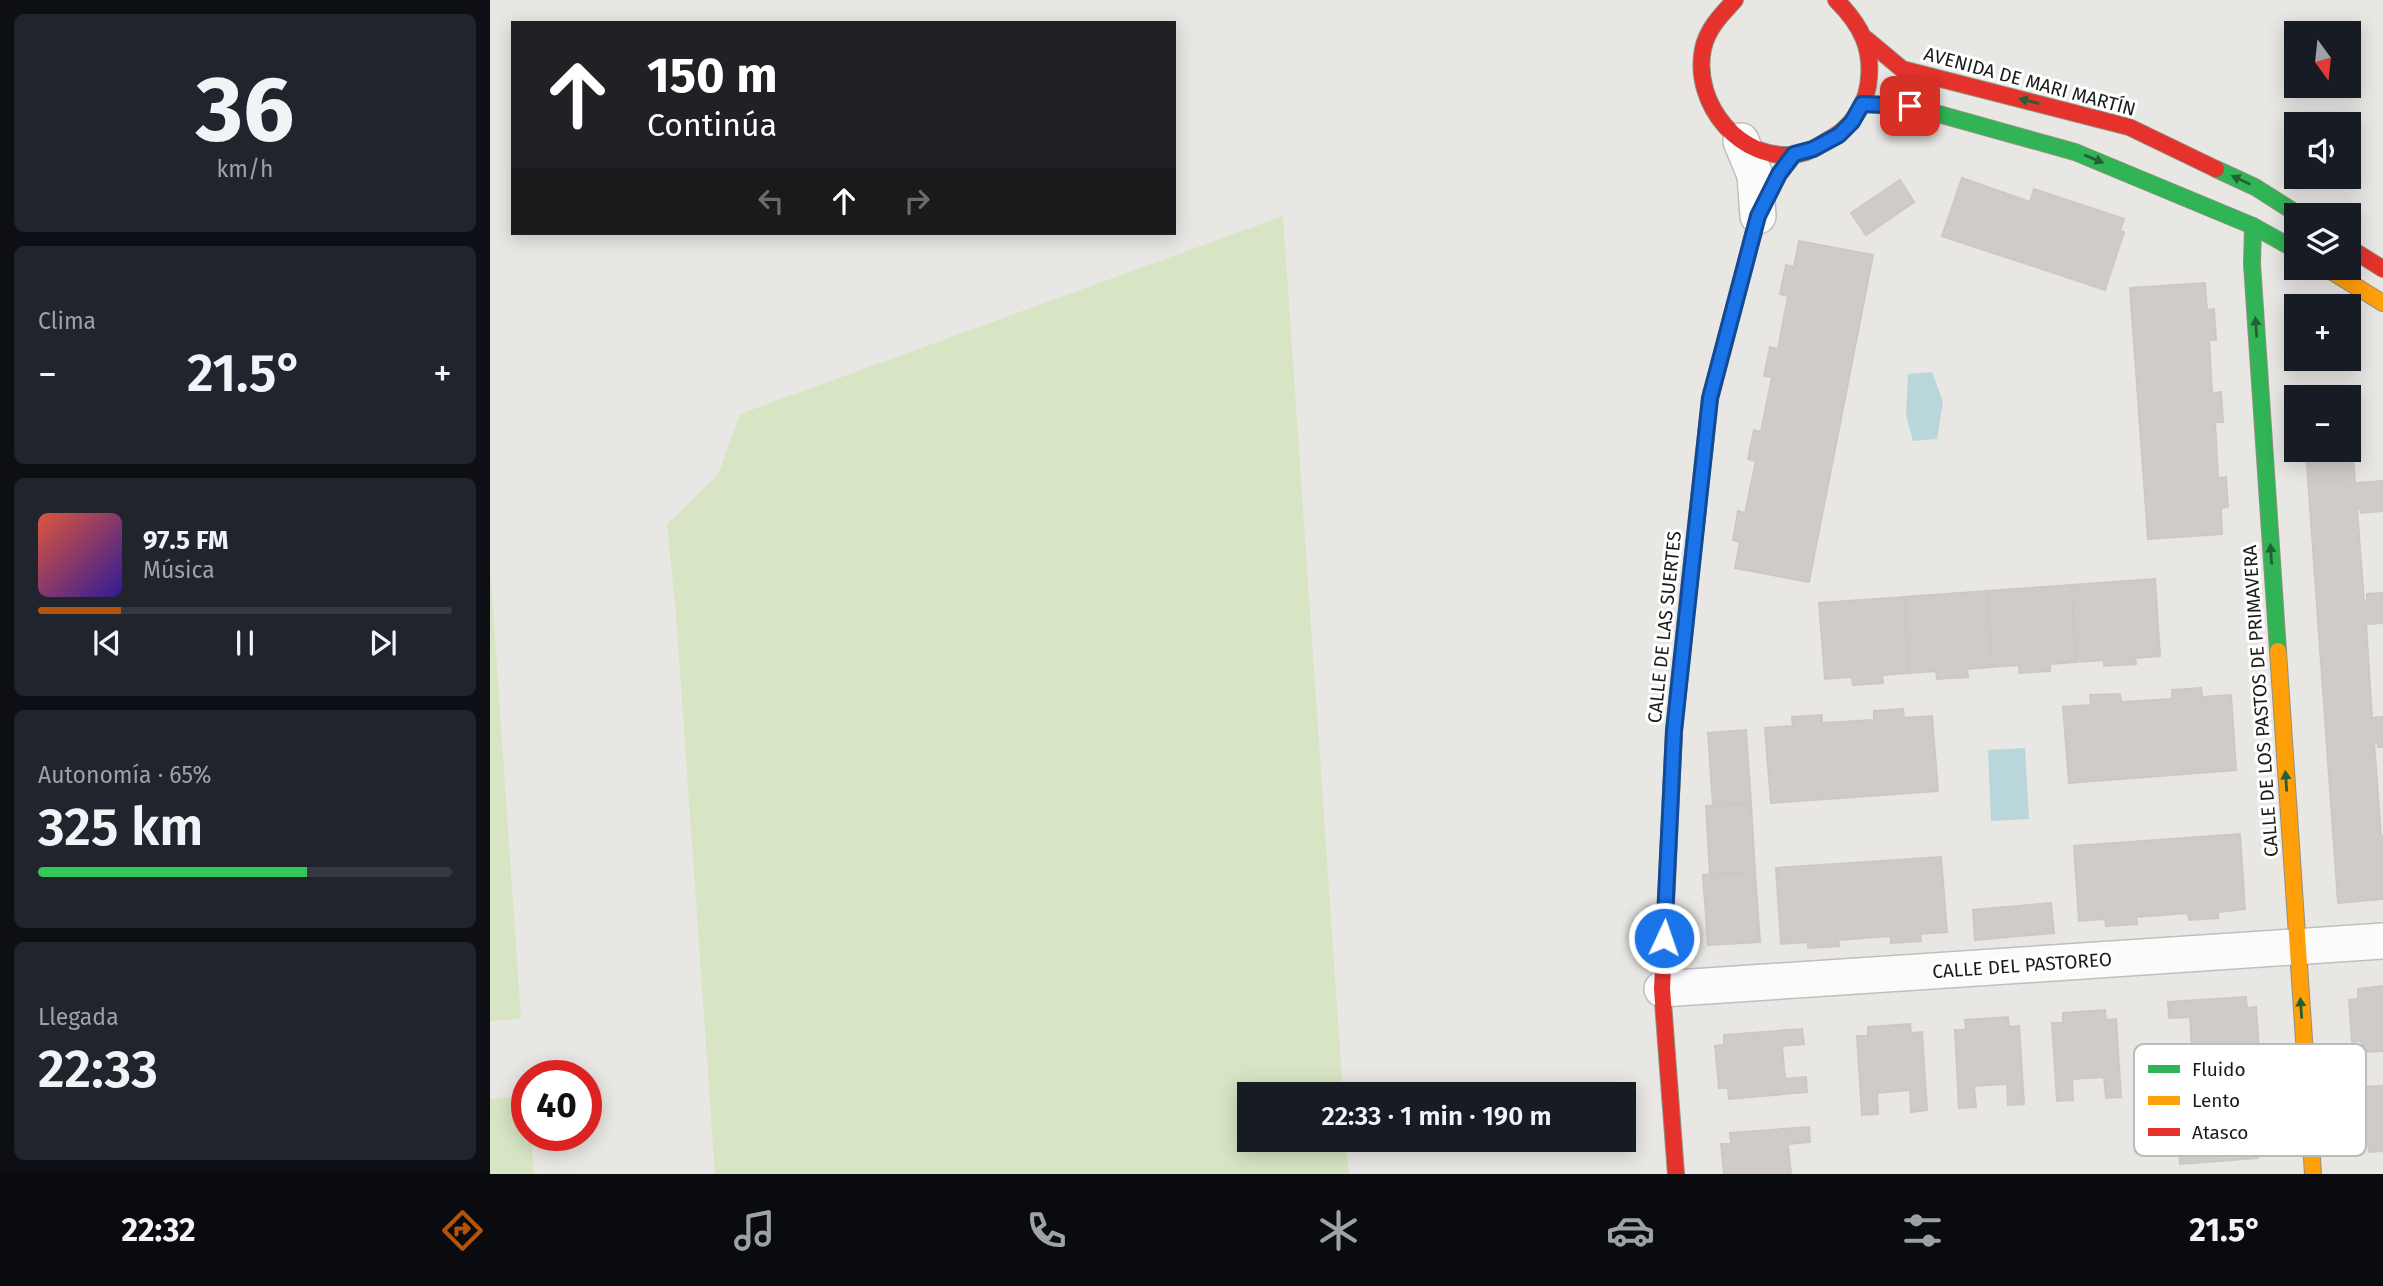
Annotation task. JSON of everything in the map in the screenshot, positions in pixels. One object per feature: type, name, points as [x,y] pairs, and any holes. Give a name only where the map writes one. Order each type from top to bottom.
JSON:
[{"type":"street","points":[[1735,0],[1715,21],[1703,48],[1701,78],[1705,95],[1719,121],[1741,141],[1767,151],[1794,154],[1813,149],[1839,135],[1852,122],[1867,96],[1871,68],[1866,39],[1855,18],[1836,0]]},
{"type":"street","name":"AVENIDA DE MARI MARTÍN","points":[[1866,39],[1902,69],[2129,127],[2255,187],[2284,205]]},
{"type":"street","points":[[1862,104],[1910,106],[2075,152],[2253,226],[2284,243]]},
{"type":"street","points":[[1741,141],[1755,175],[1758,216]]},
{"type":"street","name":"CALLE DE LAS SUERTES","points":[[1676,1174],[1662,989],[1674,731],[1710,398],[1758,216],[1779,174],[1794,154]]},
{"type":"street","name":"CALLE DE LOS PASTOS DE PRIMAVERA","points":[[2253,226],[2252,264],[2304,1044]]},
{"type":"street","points":[[2361,255],[2383,269]]},
{"type":"street","points":[[2346,280],[2383,303]]},
{"type":"street","name":"CALLE DEL PASTOREO","points":[[1662,989],[2383,941]]},
{"type":"street","name":"CALLE DE LOS PASTOS DE PRIMAVERA","points":[[2312,1156],[2313,1174]]},
{"type":"green space","points":[[1283,216],[1342,1082],[1237,1082],[1237,1152],[1347,1152],[1349,1174],[715,1174],[676,615],[667,524],[718,475],[740,414]]},
{"type":"green space","points":[[490,564],[521,1019],[490,1021]]},
{"type":"green space","points":[[511,1097],[511,1151],[532,1151],[534,1174],[490,1174],[490,1099]]},
{"type":"water","points":[[1932,372],[1943,402],[1937,439],[1913,441],[1906,415],[1908,374]]},
{"type":"water","points":[[2025,748],[2029,819],[1991,821],[1988,750]]},
{"type":"building","points":[[1962,178],[2030,202],[2034,189],[2124,219],[2120,231],[2124,232],[2105,290],[1942,236]]},
{"type":"building","points":[[1900,180],[1914,202],[1866,235],[1851,213]]},
{"type":"building","points":[[1799,241],[1873,255],[1809,582],[1735,568],[1740,542],[1733,540],[1738,511],[1745,513],[1756,461],[1748,459],[1754,430],[1761,432],[1772,377],[1764,376],[1770,347],[1778,349],[1788,296],[1780,294],[1786,265],[1794,267]]},
{"type":"building","points":[[2205,283],[2207,310],[2214,309],[2216,340],[2209,340],[2212,393],[2221,392],[2223,422],[2215,422],[2218,478],[2226,477],[2228,507],[2221,508],[2222,534],[2148,539],[2130,288]]},
{"type":"building","points":[[2307,462],[2353,462],[2355,483],[2383,481],[2383,511],[2361,513],[2360,508],[2357,508],[2364,601],[2367,601],[2367,594],[2383,593],[2383,623],[2366,624],[2372,718],[2383,717],[2383,747],[2378,747],[2378,743],[2374,742],[2383,836],[2383,899],[2338,903]]},
{"type":"building","points":[[2155,579],[2160,656],[2135,658],[2136,664],[2104,666],[2104,660],[2076,662],[2071,585]]},
{"type":"building","points":[[2071,585],[2076,662],[2050,664],[2050,671],[2019,673],[2019,665],[1992,667],[1987,591]]},
{"type":"building","points":[[1987,591],[1992,667],[1967,669],[1968,677],[1937,679],[1936,671],[1909,673],[1904,597]]},
{"type":"building","points":[[1904,597],[1909,673],[1882,675],[1883,683],[1853,685],[1852,677],[1825,679],[1819,603]]},
{"type":"building","points":[[2201,688],[2202,697],[2231,695],[2236,770],[2069,783],[2063,707],[2091,705],[2090,695],[2120,694],[2121,702],[2172,699],[2172,690]]},
{"type":"building","points":[[1903,709],[1904,718],[1932,716],[1938,791],[1771,803],[1765,728],[1793,726],[1792,717],[1822,715],[1822,723],[1874,720],[1874,711]]},
{"type":"building","points":[[1746,730],[1751,803],[1713,806],[1708,733]]},
{"type":"building","points":[[1751,803],[1755,872],[1710,875],[1706,806]]},
{"type":"building","points":[[2240,834],[2245,909],[2218,912],[2218,918],[2189,920],[2188,913],[2136,917],[2137,924],[2106,926],[2105,919],[2079,921],[2074,846]]},
{"type":"building","points":[[1941,857],[1947,932],[1920,934],[1921,941],[1891,943],[1891,936],[1838,940],[1839,946],[1808,948],[1808,942],[1781,944],[1776,868]]},
{"type":"building","points":[[1755,872],[1760,942],[1708,945],[1703,875]]},
{"type":"building","points":[[2051,903],[2054,933],[1975,940],[1973,910]]},
{"type":"building","points":[[2383,986],[2383,1051],[2366,1052],[2366,1044],[2362,1044],[2362,1041],[2352,1042],[2349,1000],[2358,999],[2358,989]]},
{"type":"building","points":[[2246,997],[2247,1008],[2256,1007],[2259,1044],[2192,1044],[2190,1017],[2169,1018],[2168,1002]]},
{"type":"building","points":[[2105,1010],[2106,1020],[2116,1019],[2121,1097],[2106,1098],[2104,1077],[2072,1079],[2073,1100],[2057,1101],[2052,1023],[2063,1023],[2063,1013]]},
{"type":"building","points":[[2008,1017],[2009,1027],[2019,1026],[2024,1104],[2008,1105],[2007,1084],[1974,1086],[1976,1107],[1959,1108],[1955,1030],[1966,1030],[1965,1020]]},
{"type":"building","points":[[1910,1024],[1911,1033],[1922,1032],[1927,1110],[1911,1112],[1910,1090],[1877,1093],[1878,1114],[1862,1115],[1857,1036],[1868,1036],[1868,1027]]},
{"type":"building","points":[[1802,1029],[1804,1044],[1782,1046],[1785,1079],[1806,1077],[1807,1092],[1729,1099],[1728,1088],[1719,1088],[1715,1046],[1724,1045],[1724,1035]]},
{"type":"building","points":[[2383,1086],[2383,1151],[2369,1152],[2366,1141],[2366,1087]]},
{"type":"building","points":[[1809,1127],[1810,1142],[1788,1144],[1791,1174],[1724,1174],[1721,1144],[1731,1144],[1730,1133]]},
{"type":"building","points":[[2180,1156],[2258,1156],[2258,1158],[2180,1164]]},
{"type":"traffic: fast","points":[[1862,104],[1910,106],[2075,152],[2253,226],[2284,243]]},
{"type":"traffic: fast","points":[[2216,169],[2255,187],[2284,205]]},
{"type":"traffic: fast","points":[[2253,226],[2252,264],[2278,651]]},
{"type":"traffic: slow","points":[[1689,589],[1710,399],[1758,216],[1779,174],[1795,154]]},
{"type":"traffic: slow","points":[[2346,280],[2383,303]]},
{"type":"traffic: slow","points":[[2278,651],[2304,1044]]},
{"type":"traffic: slow","points":[[2312,1156],[2313,1174]]},
{"type":"traffic: jam","points":[[1735,0],[1716,22],[1705,42],[1702,70],[1705,90],[1713,109],[1725,126],[1740,140],[1758,150],[1778,155],[1803,153],[1836,135],[1849,124],[1863,103],[1869,73],[1867,49],[1859,28],[1836,0]]},
{"type":"traffic: jam","points":[[1866,39],[1902,69],[2129,127],[2216,169]]},
{"type":"traffic: jam","points":[[2361,255],[2383,269]]},
{"type":"traffic: jam","points":[[1676,1174],[1662,989],[1674,731],[1689,589]]},
{"type":"route","points":[[1664,938],[1674,731],[1710,398],[1758,216],[1779,174],[1794,154],[1813,149],[1839,135],[1852,122],[1862,104],[1910,106]]}]
